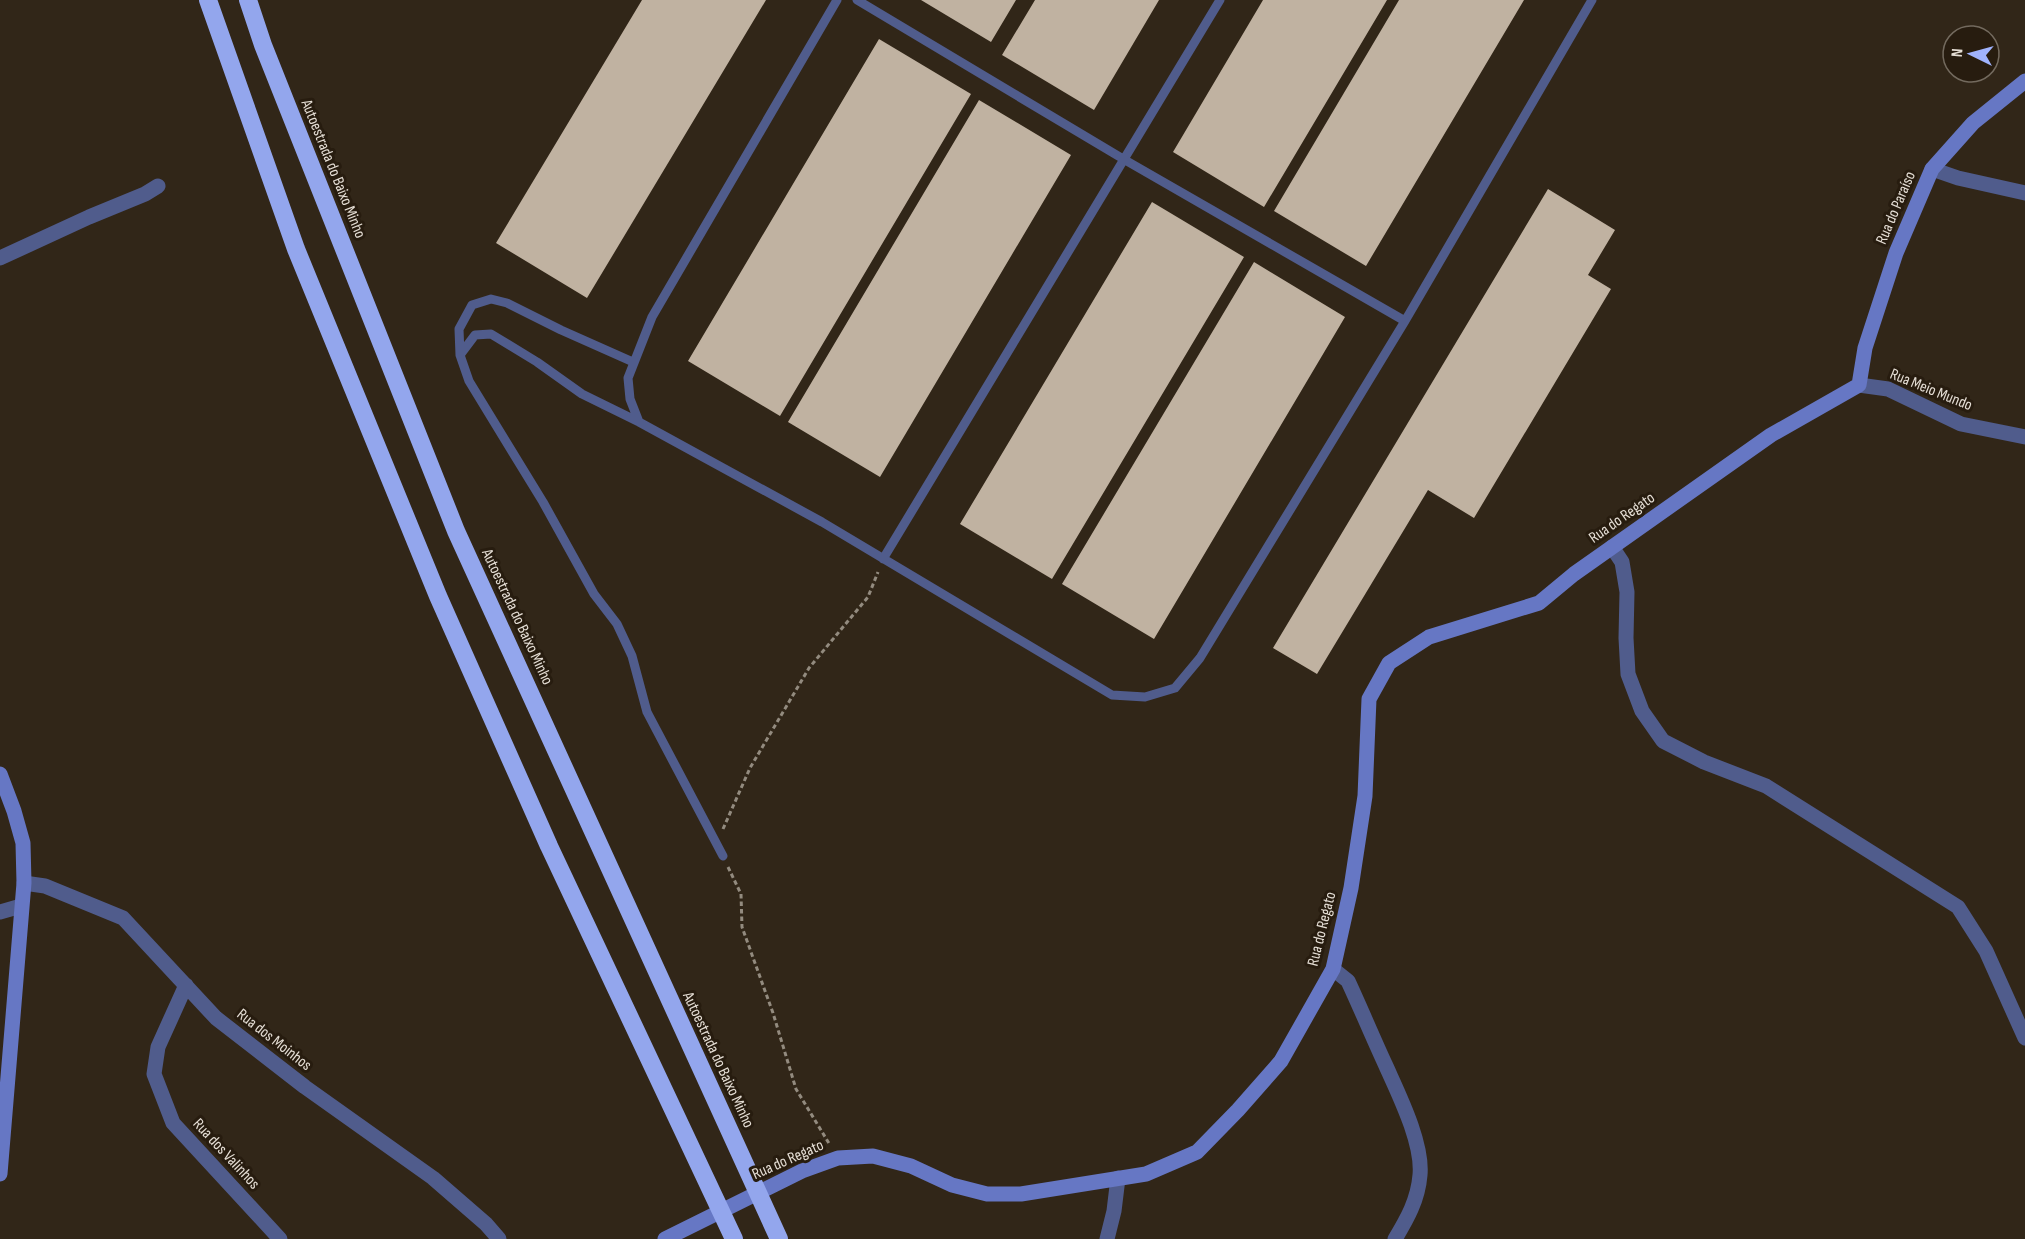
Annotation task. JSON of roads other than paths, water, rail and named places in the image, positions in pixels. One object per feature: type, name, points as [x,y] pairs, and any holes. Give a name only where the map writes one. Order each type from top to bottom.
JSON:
[{"type":"highway","points":[[208,0],[296,249],[438,596],[549,846],[734,1239]]},
{"type":"highway","name":"Autoestrada do Baixo Minho","points":[[248,0],[263,45],[456,531],[779,1239]]},
{"type":"street","name":"Rua do Paraíso","points":[[1859,385],[1864,348],[1896,253],[1932,169],[1973,123],[2025,81]]},
{"type":"street","points":[[1932,169],[1958,178],[2025,193]]},
{"type":"street","points":[[0,258],[145,194],[158,186]]},
{"type":"street","name":"Rua Meio Mundo","points":[[1859,385],[1888,389],[1961,424],[2025,437]]},
{"type":"street","name":"Rua do Regato","points":[[665,1239],[802,1171],[838,1158],[873,1156],[911,1166],[952,1185],[987,1194],[1021,1194],[1146,1174],[1197,1152],[1281,1061],[1333,969],[1351,888],[1365,796],[1369,699],[1389,663],[1429,637],[1539,603],[1574,574],[1771,435],[1859,385]]},
{"type":"street","points":[[1612,547],[1622,562],[1628,592],[1626,638],[1628,674],[1642,711],[1663,741],[1704,762],[1766,786],[1958,907],[1986,951],[2025,1038]]},
{"type":"street","points":[[0,774],[23,843],[24,883],[0,1174]]},
{"type":"street","name":"Rua dos Moinhos","points":[[24,883],[45,886],[123,918],[216,1018],[305,1087],[433,1178],[486,1224],[499,1239]]},
{"type":"street","points":[[0,912],[21,906]]},
{"type":"street","points":[[1333,969],[1348,981],[1407,1114],[1418,1154],[1420,1173],[1418,1188],[1411,1213],[1395,1239]]},
{"type":"street","name":"Rua dos Valinhos","points":[[186,985],[158,1047],[154,1074],[173,1123],[280,1239]]},
{"type":"street","points":[[1107,1239],[1114,1211],[1118,1178]]},
{"type":"lane","points":[[639,422],[630,399],[628,378],[652,317],[837,0]]},
{"type":"lane","points":[[857,0],[1125,160],[1405,321]]},
{"type":"lane","points":[[883,559],[1220,0]]},
{"type":"lane","points":[[460,356],[475,335],[491,334],[537,362],[582,394],[639,422],[822,522],[1112,695],[1144,697],[1175,688],[1200,658],[1405,321],[1592,0]]},
{"type":"lane","points":[[633,362],[507,303],[491,298],[472,305],[459,328],[460,356],[469,381],[543,502],[594,594],[617,624],[632,656],[647,712],[723,856]]}]
